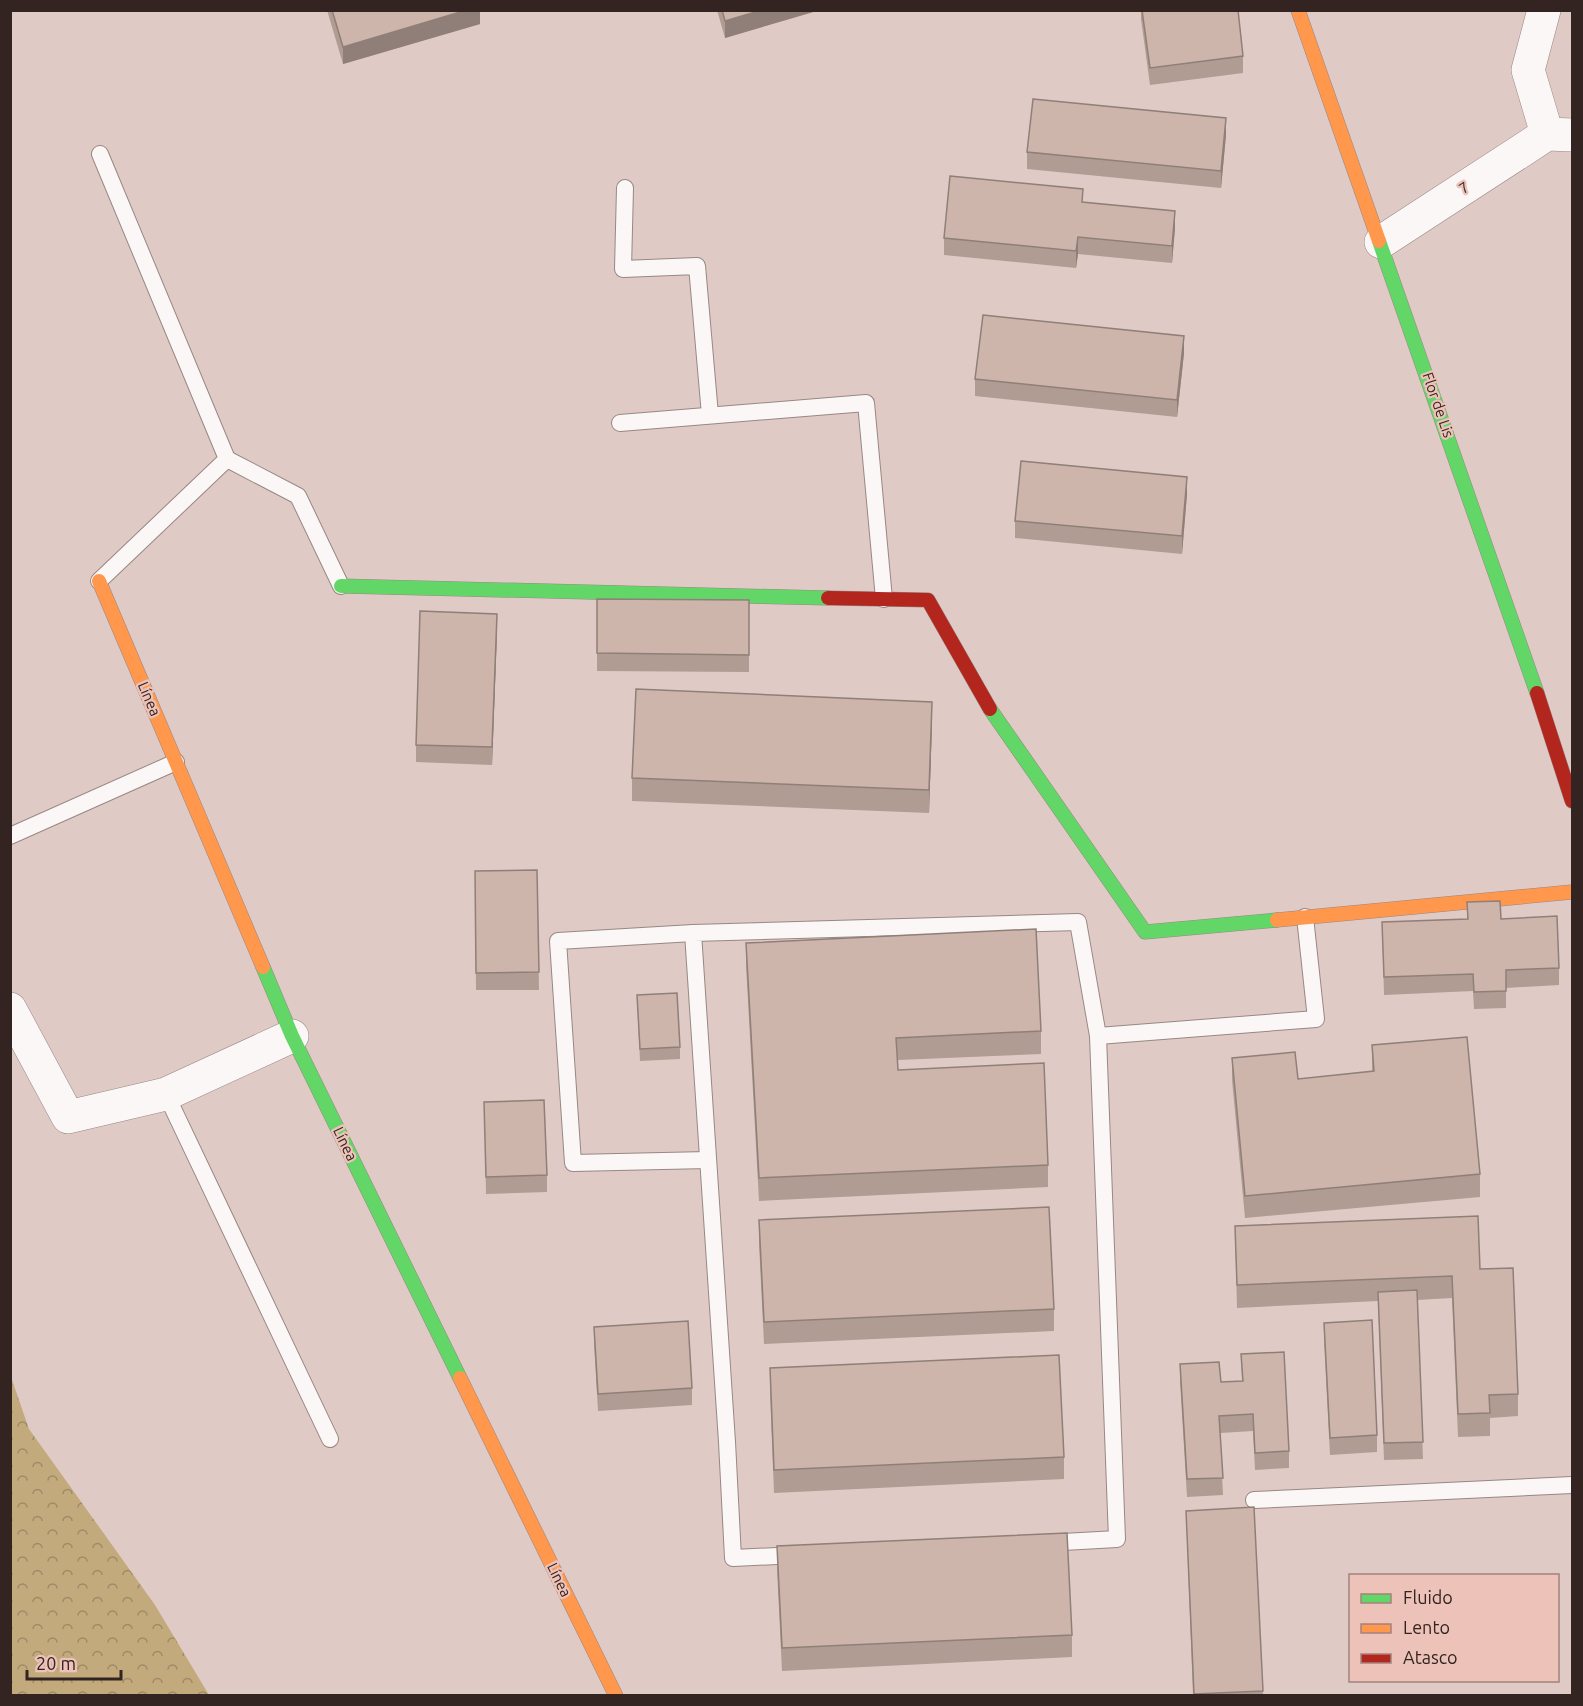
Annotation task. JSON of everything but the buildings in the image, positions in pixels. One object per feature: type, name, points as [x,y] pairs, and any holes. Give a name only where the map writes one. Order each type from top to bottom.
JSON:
[{"type":"street","name":"Flor de Lis","points":[[1298,10],[1517,632],[1572,801]]},
{"type":"street","name":"7","points":[[1381,242],[1560,134],[1528,70],[1544,10]]},
{"type":"street","name":"Línea","points":[[99,580],[292,1036],[616,1695]]},
{"type":"street","points":[[341,586],[928,600],[988,706],[1145,932],[1572,892]]},
{"type":"street","points":[[10,1009],[68,1117],[166,1094],[292,1036]]},
{"type":"lane","points":[[100,154],[227,459],[298,496],[341,586]]},
{"type":"lane","points":[[625,188],[623,269],[697,266],[710,415]]},
{"type":"lane","points":[[620,423],[866,403],[884,599]]},
{"type":"lane","points":[[99,580],[227,459]]},
{"type":"lane","points":[[10,836],[176,762]]},
{"type":"lane","points":[[1098,1036],[1316,1019],[1305,917]]},
{"type":"lane","points":[[708,1160],[573,1163],[558,941],[693,933],[1077,922],[1098,1036],[1117,1539],[1024,1544]]},
{"type":"lane","points":[[693,933],[733,1558],[814,1554]]},
{"type":"lane","points":[[166,1094],[330,1438]]},
{"type":"lane","points":[[1254,1500],[1572,1485]]},
{"type":"green space","points":[[11,1377],[29,1429],[155,1605],[209,1695],[11,1695]]},
{"type":"traffic: fast","points":[[1379,241],[1537,693]]},
{"type":"traffic: fast","points":[[341,586],[828,598]]},
{"type":"traffic: fast","points":[[990,709],[1145,932],[1277,920]]},
{"type":"traffic: fast","points":[[263,967],[292,1036],[460,1378]]},
{"type":"traffic: slow","points":[[1298,10],[1379,241]]},
{"type":"traffic: slow","points":[[99,581],[263,967]]},
{"type":"traffic: slow","points":[[1277,920],[1572,892]]},
{"type":"traffic: slow","points":[[460,1378],[616,1696]]},
{"type":"traffic: jam","points":[[828,598],[928,600],[990,709]]},
{"type":"traffic: jam","points":[[1537,693],[1572,801]]}]
